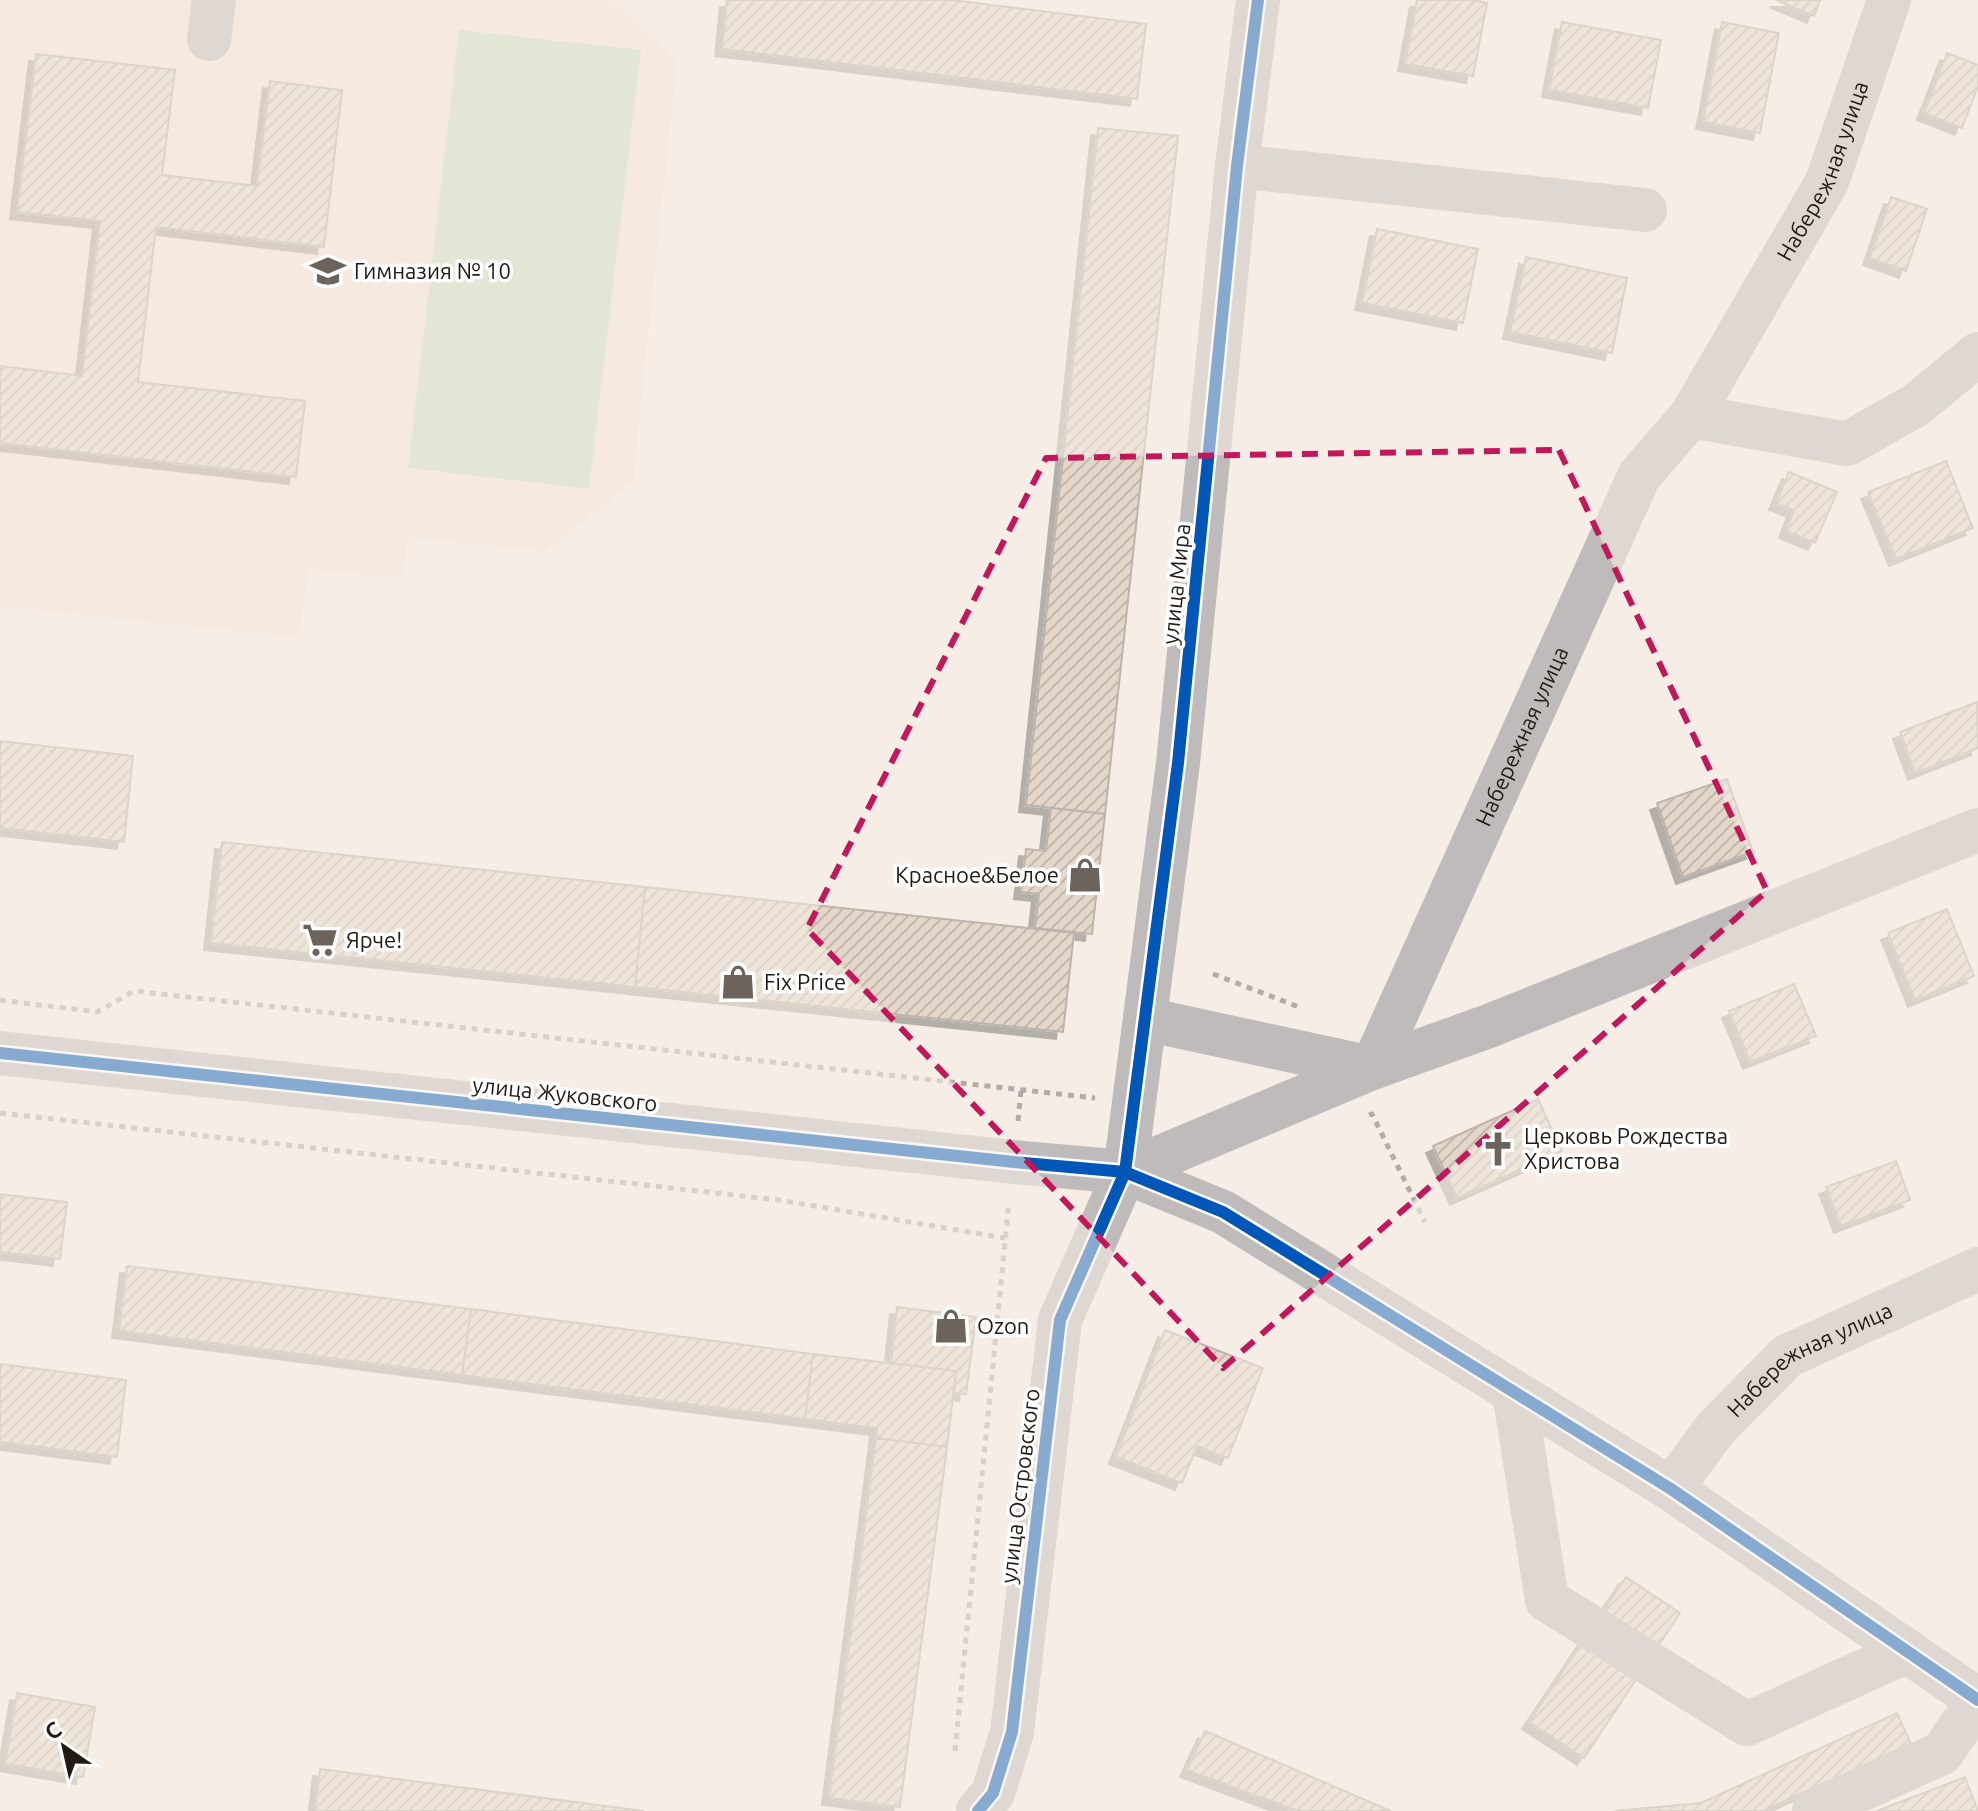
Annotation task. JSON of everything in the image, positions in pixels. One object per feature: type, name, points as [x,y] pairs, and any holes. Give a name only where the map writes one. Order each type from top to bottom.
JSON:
[{"type":"street","name":"улица Мира","points":[[1125,1172],[1178,763],[1237,166],[1258,0]]},
{"type":"street","name":"Набережная улица","points":[[1372,1068],[1639,476],[1691,416],[1827,182],[1889,0]]},
{"type":"street","points":[[1237,166],[1645,210]]},
{"type":"street","points":[[1691,416],[1847,444],[1916,405],[1978,354]]},
{"type":"street","points":[[1125,1172],[1372,1068],[1504,1020],[1978,830]]},
{"type":"street","points":[[1145,1019],[1372,1068]]},
{"type":"street","name":"улица Жуковского","points":[[0,1053],[1125,1172]]},
{"type":"street","points":[[1125,1172],[1223,1212],[1671,1489],[1978,1700],[1942,1753],[1814,1811]]},
{"type":"street","name":"улица Островского","points":[[978,1811],[993,1793],[1012,1732],[1060,1320],[1125,1172]]},
{"type":"street","name":"Набережная улица","points":[[1671,1489],[1716,1428],[1787,1356],[1978,1269]]},
{"type":"street","points":[[1514,1392],[1547,1600],[1747,1724],[1908,1651]]},
{"type":"path","points":[[1213,974],[1300,1008]]},
{"type":"path","points":[[0,1000],[97,1012],[134,991],[1021,1090],[955,1751]]},
{"type":"path","points":[[0,1113],[779,1200],[1005,1238]]},
{"type":"path","points":[[1361,1118],[1372,1114],[1425,1222]]},
{"type":"highlighted area","points":[[1559,450],[1767,891],[1223,1368],[807,929],[1046,458]]},
{"type":"shaded area","name":"Гимназия № 10","points":[[0,0],[610,0],[677,62],[633,481],[546,551],[408,537],[404,578],[308,569],[300,637],[0,606]]},
{"type":"green space","points":[[459,30],[641,50],[589,489],[408,468]]},
{"type":"building","points":[[727,0],[952,0],[1146,24],[1137,99],[722,49]]},
{"type":"building","points":[[1417,0],[1487,3],[1473,76],[1405,64]]},
{"type":"building","points":[[1776,0],[1820,0],[1814,16]]},
{"type":"building","points":[[1562,22],[1661,40],[1648,108],[1549,90]]},
{"type":"building","points":[[1722,22],[1779,33],[1760,133],[1703,122]]},
{"type":"building","points":[[1947,53],[1978,65],[1978,86],[1962,128],[1924,113]]},
{"type":"building","points":[[36,54],[175,70],[162,175],[257,186],[270,81],[342,90],[324,247],[156,227],[138,382],[305,401],[296,477],[0,443],[0,366],[82,376],[100,221],[17,212]]},
{"type":"building","points":[[1098,128],[1178,136],[1105,814],[1026,805]]},
{"type":"building","points":[[1891,197],[1927,209],[1906,271],[1870,258]]},
{"type":"building","points":[[1377,229],[1478,249],[1463,323],[1362,303]]},
{"type":"building","points":[[1526,257],[1627,278],[1612,353],[1510,332]]},
{"type":"building","points":[[1946,461],[1973,528],[1896,559],[1868,492]]},
{"type":"building","points":[[1789,472],[1837,492],[1815,543],[1786,531],[1794,510],[1776,503]]},
{"type":"building","points":[[1977,702],[1978,748],[1915,773],[1900,732]]},
{"type":"building","points":[[0,741],[133,756],[124,842],[0,828]]},
{"type":"building","points":[[1727,779],[1753,852],[1683,877],[1657,803]]},
{"type":"building","points":[[1051,808],[1105,814],[1092,934],[1035,928],[1039,894],[1021,892],[1026,849],[1046,851]]},
{"type":"building","points":[[222,842],[645,887],[635,987],[211,943]]},
{"type":"building","points":[[645,887],[1074,933],[1063,1032],[635,987]]},
{"type":"building","points":[[1947,909],[1974,976],[1915,1000],[1888,933]]},
{"type":"building","points":[[1794,984],[1816,1036],[1750,1062],[1729,1011]]},
{"type":"building","name":"Церковь Рождества Христова","points":[[1538,1099],[1562,1151],[1457,1198],[1433,1146]]},
{"type":"building","points":[[1896,1161],[1910,1200],[1841,1226],[1826,1187]]},
{"type":"building","points":[[0,1194],[67,1202],[60,1259],[0,1252]]},
{"type":"building","points":[[127,1266],[471,1309],[462,1375],[119,1331]]},
{"type":"building","points":[[897,1307],[976,1317],[966,1394],[954,1393],[956,1371],[891,1363]]},
{"type":"building","points":[[471,1309],[813,1354],[805,1419],[462,1375]]},
{"type":"building","points":[[1165,1330],[1263,1368],[1228,1458],[1197,1446],[1182,1483],[1116,1457]]},
{"type":"building","points":[[813,1354],[956,1371],[947,1447],[876,1438],[877,1428],[805,1419]]},
{"type":"building","points":[[0,1364],[126,1380],[117,1457],[0,1442]]},
{"type":"building","points":[[876,1438],[947,1447],[900,1807],[829,1798]]},
{"type":"building","points":[[1626,1577],[1680,1613],[1584,1758],[1529,1722]]},
{"type":"building","points":[[17,1693],[95,1707],[83,1777],[5,1764]]},
{"type":"building","points":[[1897,1713],[1911,1744],[1763,1811],[1614,1811],[1701,1803]]},
{"type":"building","points":[[1205,1731],[1391,1811],[1298,1811],[1187,1770]]},
{"type":"building","points":[[320,1769],[644,1811],[315,1811]]},
{"type":"building","points":[[1965,1777],[1978,1811],[1877,1811]]},
{"type":"cycle path","points":[[978,1811],[993,1793],[1012,1732],[1060,1320],[1125,1172],[1178,763],[1237,166],[1258,0]]},
{"type":"cycle path","points":[[0,1053],[1125,1172],[1223,1212],[1671,1489],[1978,1700]]},
{"type":"place","name":"Гимназия № 10","points":[[328,271]]},
{"type":"place","name":"Красное&Белое","points":[[1085,875]]},
{"type":"place","name":"Ярче!","points":[[320,940]]},
{"type":"place","name":"Fix Price","points":[[738,982]]},
{"type":"place","name":"Церковь Рождества Христова","points":[[1498,1149]]},
{"type":"place","name":"Ozon","points":[[951,1326]]}]
